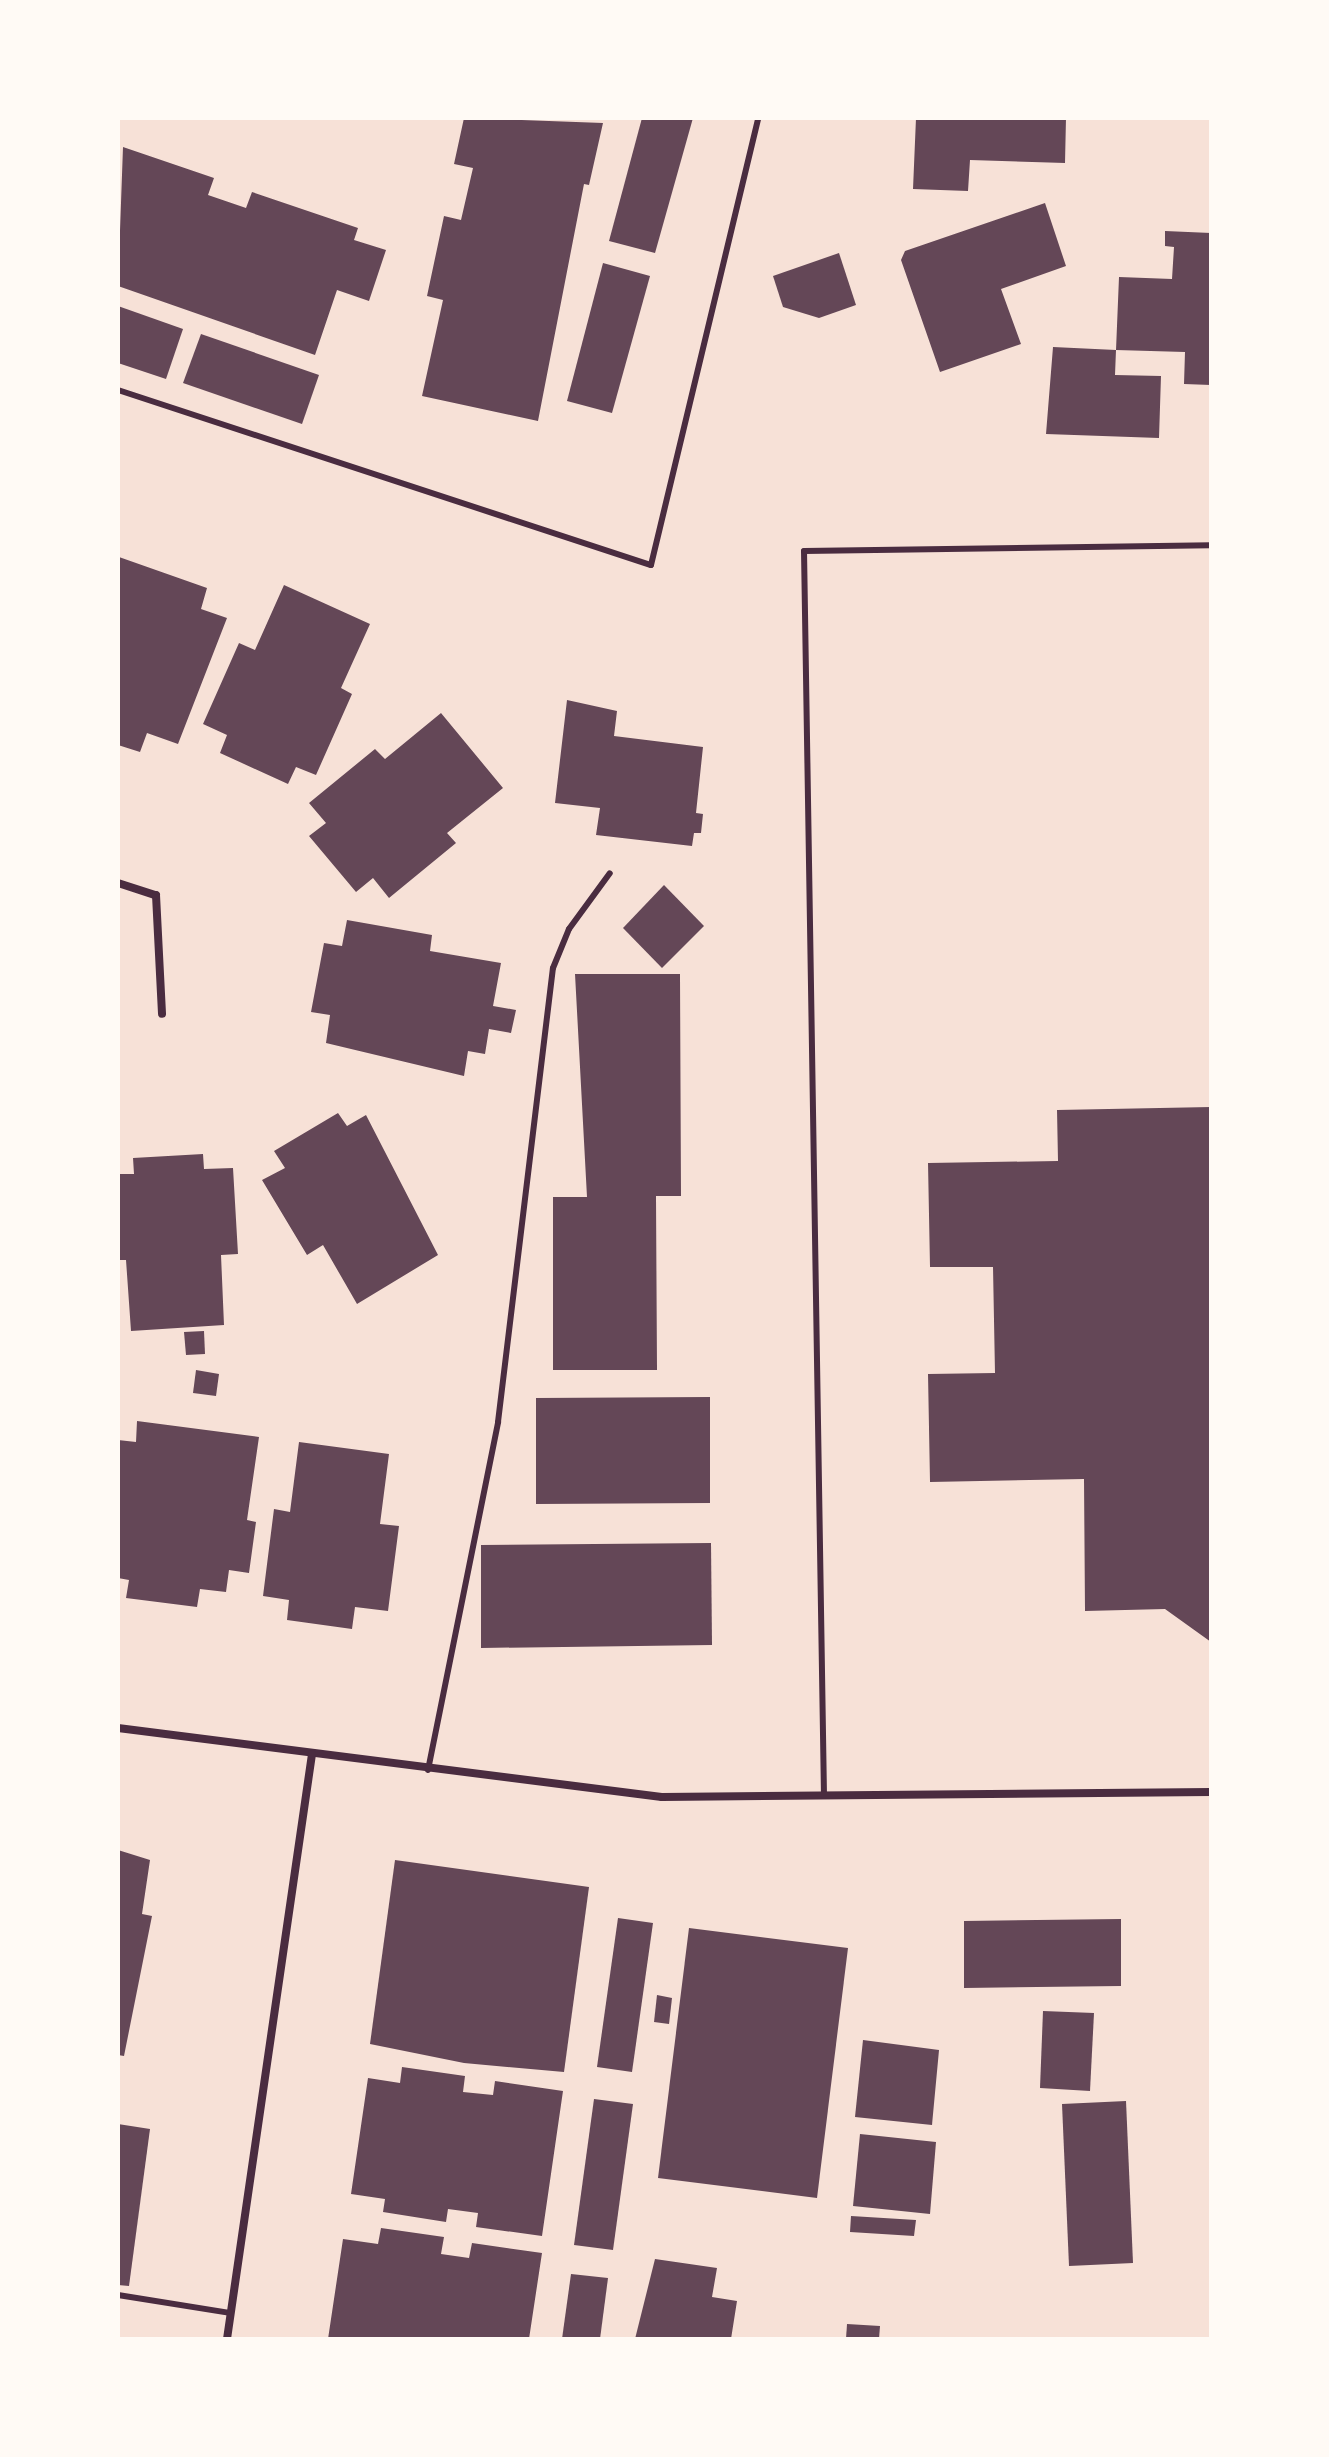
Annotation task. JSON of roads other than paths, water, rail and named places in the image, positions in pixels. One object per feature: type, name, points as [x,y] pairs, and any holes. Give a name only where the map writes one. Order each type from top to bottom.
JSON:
[{"type":"street","points":[[118,883],[156,895],[162,1014]]},
{"type":"street","points":[[118,1728],[428,1770],[662,1797],[1211,1792]]},
{"type":"street","points":[[227,2339],[312,1754]]},
{"type":"lane","points":[[118,390],[651,565],[758,118]]},
{"type":"lane","points":[[824,1796],[804,551],[1211,545]]},
{"type":"lane","points":[[428,1770],[498,1422],[553,968],[569,929],[610,873]]},
{"type":"lane","points":[[118,2295],[230,2313]]}]
